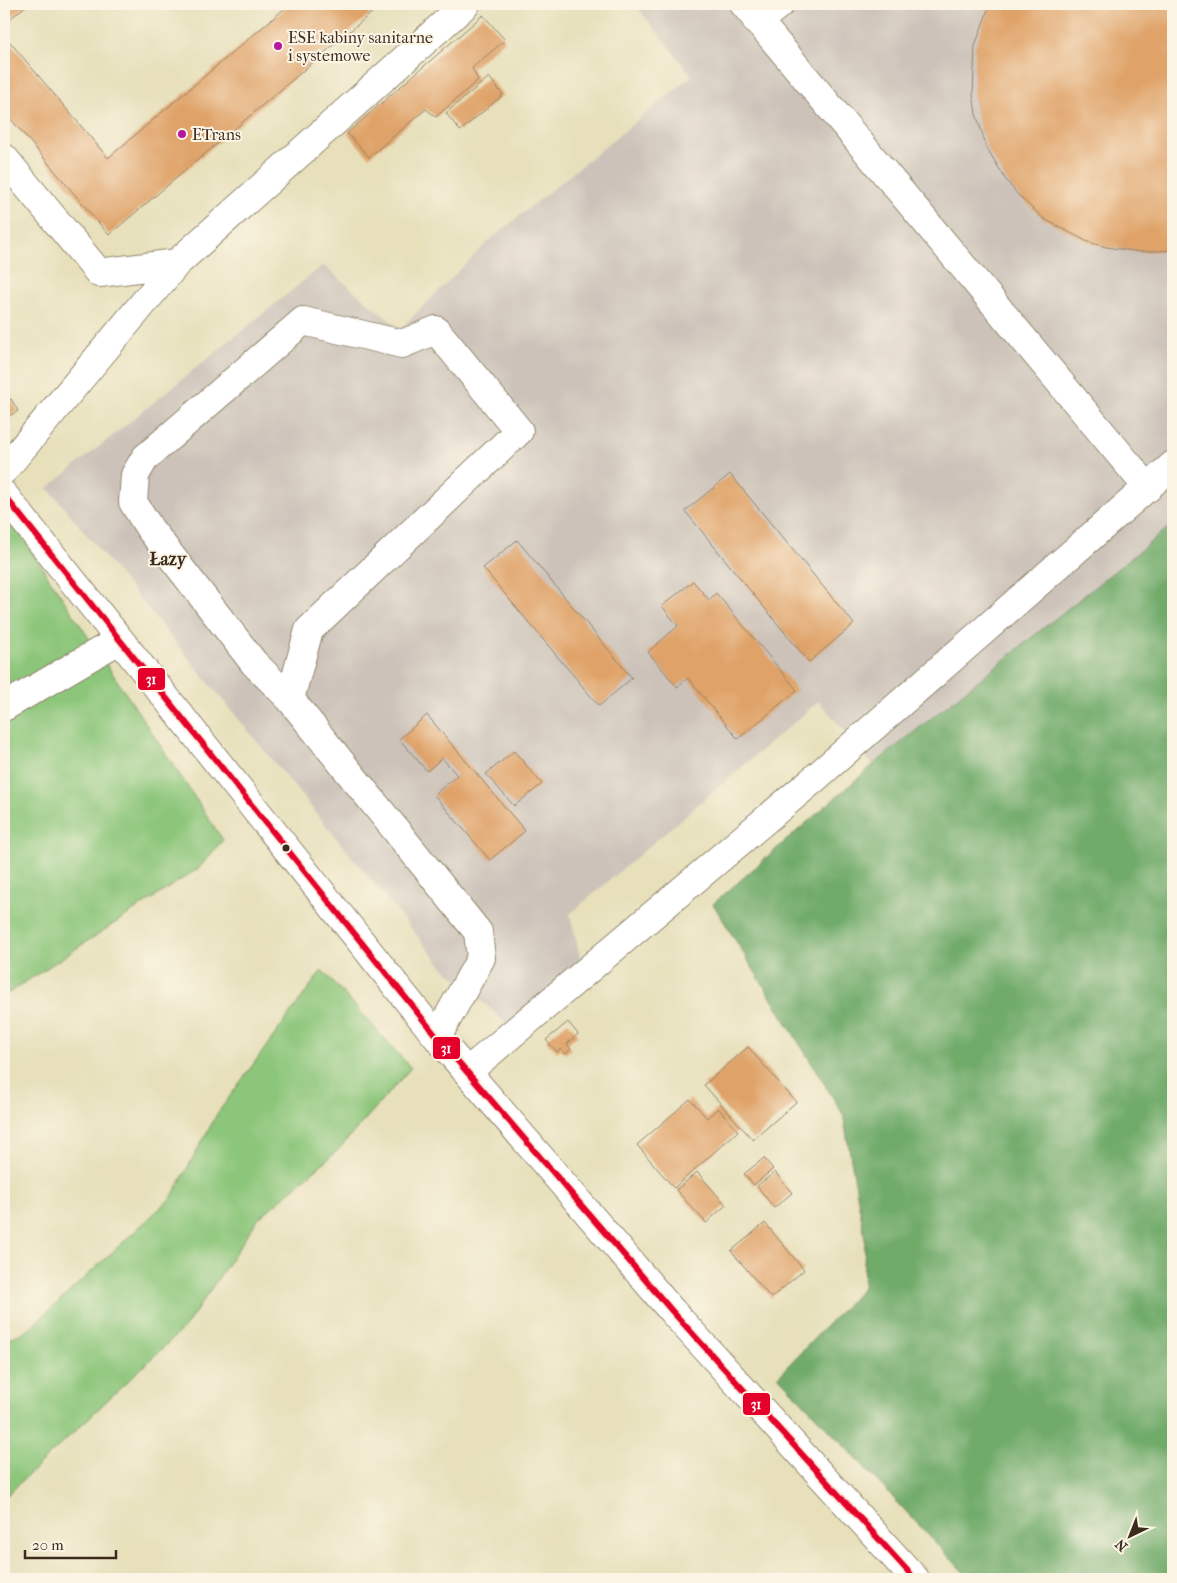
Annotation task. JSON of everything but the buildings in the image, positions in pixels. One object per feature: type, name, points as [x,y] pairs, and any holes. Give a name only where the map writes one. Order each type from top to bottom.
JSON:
[{"type":"street","points":[[4,470],[177,263],[466,4]]},
{"type":"street","points":[[780,4],[751,13],[1148,488]]},
{"type":"street","points":[[4,158],[99,273],[177,263]]},
{"type":"street","points":[[290,699],[309,630],[519,431],[436,330],[402,344],[303,321],[145,458],[134,476],[133,502],[150,529],[254,663],[290,699],[478,932],[481,958],[437,1037]]},
{"type":"street","points":[[467,1072],[814,779],[1173,465]]},
{"type":"street","points":[[4,495],[437,1037],[672,1311],[915,1579]]},
{"type":"street","points":[[4,707],[119,640]]},
{"type":"shaded area","points":[[635,4],[1173,4],[1173,524],[873,765],[819,701],[570,914],[581,960],[507,1024],[442,966],[48,488],[323,265],[400,329],[491,239],[692,76]]},
{"type":"green space","points":[[4,510],[223,840],[199,868],[4,996]]},
{"type":"green space","points":[[1173,524],[1173,1579],[970,1579],[778,1376],[863,1288],[865,1239],[843,1114],[713,904],[873,765]]},
{"type":"green space","points":[[322,970],[411,1068],[337,1151],[258,1219],[186,1326],[4,1498],[4,1341],[28,1330],[171,1198],[217,1114]]},
{"type":"transit line","name":"31","points":[[4,495],[437,1037],[672,1311],[915,1579]]},
{"type":"place","name":"ESE kabiny sanitarne i systemowe","points":[[278,46]]},
{"type":"place","name":"ETrans","points":[[182,134]]},
{"type":"district","name":"Łazy","points":[[168,559]]}]
